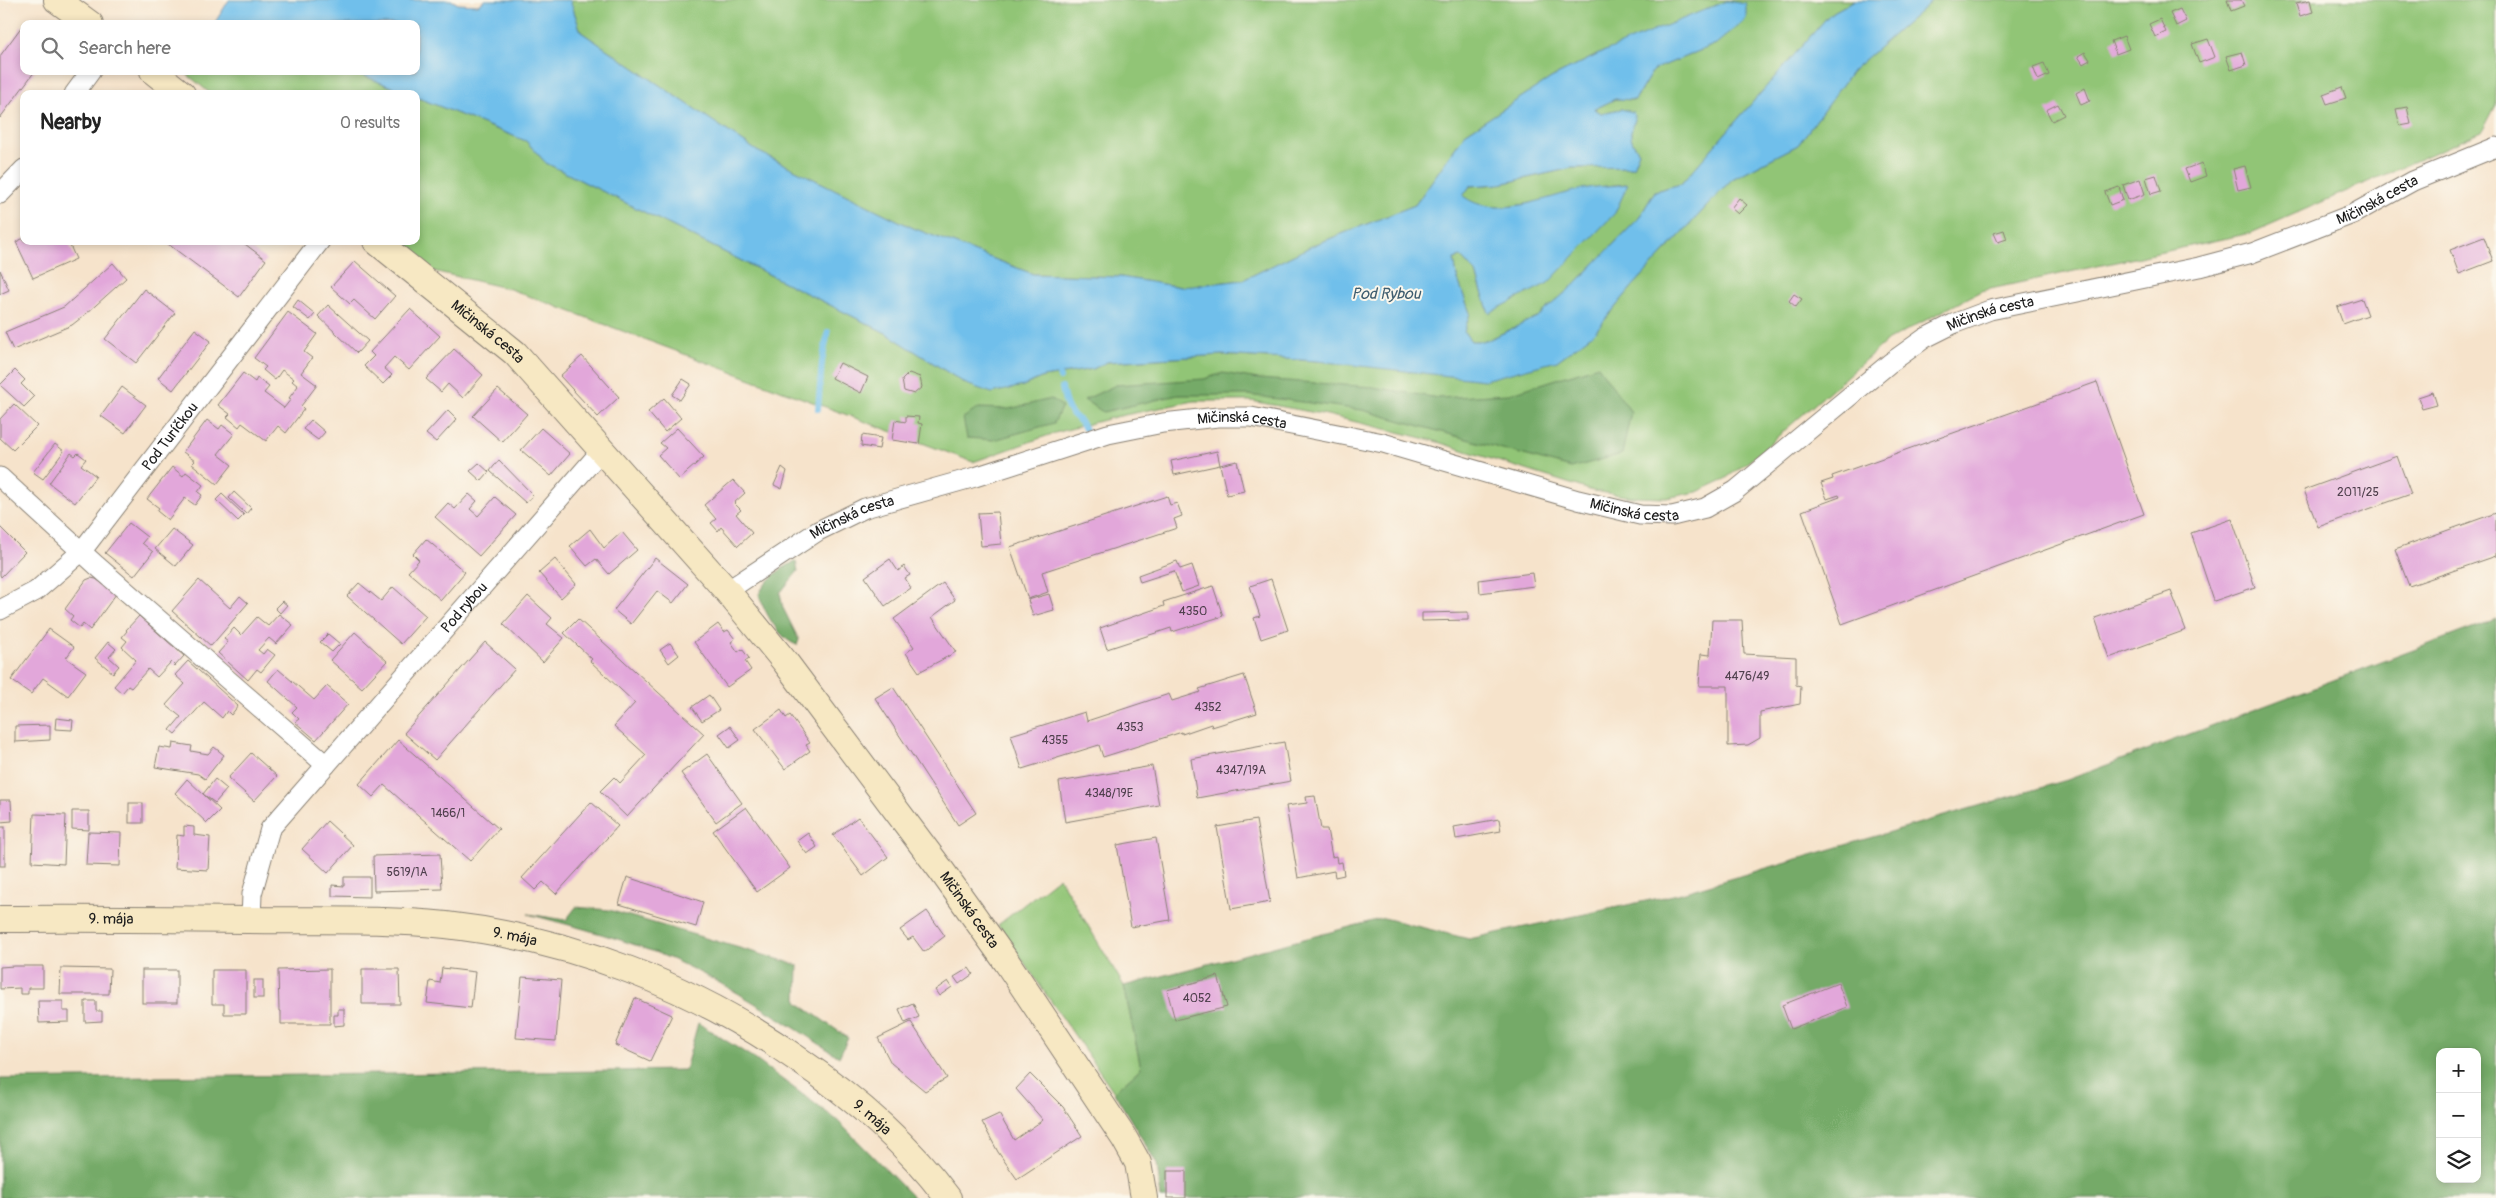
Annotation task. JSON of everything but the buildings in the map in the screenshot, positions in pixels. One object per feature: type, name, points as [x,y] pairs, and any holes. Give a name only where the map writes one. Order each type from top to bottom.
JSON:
[{"type":"street","points":[[57,0],[84,20]]},
{"type":"street","points":[[77,90],[88,75]]},
{"type":"street","points":[[158,75],[177,90]]},
{"type":"street","name":"Mičinská cesta","points":[[727,591],[818,531],[865,508],[975,477],[1108,434],[1163,423],[1218,417],[1251,417],[1383,443],[1578,500],[1640,515],[1672,516],[1705,508],[1735,491],[1890,363],[1925,338],[1954,324],[1990,310],[2199,267],[2252,253],[2353,214],[2414,181],[2496,147]]},
{"type":"street","points":[[0,194],[20,173]]},
{"type":"street","name":"Pod Turíčkou","points":[[0,610],[36,591],[81,552],[317,245]]},
{"type":"street","name":"Mičinská cesta","points":[[381,245],[515,353],[727,591],[786,663],[1006,961],[1134,1155],[1138,1163],[1144,1198]]},
{"type":"street","name":"Pod rybou","points":[[251,920],[252,894],[270,829],[601,451]]},
{"type":"street","points":[[0,477],[81,552],[326,765]]},
{"type":"street","name":"9. mája","points":[[0,919],[379,921],[444,925],[485,930],[537,941],[599,959],[665,983],[714,1007],[822,1075],[871,1116],[948,1198]]},
{"type":"green space","points":[[570,0],[1855,0],[1830,14],[1681,184],[1655,191],[1639,218],[1574,285],[1537,317],[1486,341],[1471,341],[1464,332],[1470,313],[1457,277],[1454,259],[1461,257],[1476,273],[1489,313],[1628,184],[1591,189],[1529,203],[1491,207],[1475,205],[1463,196],[1470,186],[1500,184],[1572,168],[1633,167],[1639,152],[1631,136],[1631,129],[1635,120],[1621,109],[1601,113],[1595,109],[1615,99],[1635,100],[1653,70],[1716,44],[1605,51],[1551,78],[1465,134],[1415,205],[1314,245],[1243,280],[1181,287],[1120,277],[1033,274],[913,228],[757,151],[581,32]]},
{"type":"green space","points":[[1933,0],[2496,0],[2496,105],[2482,132],[2251,233],[1981,291],[1888,340],[1752,459],[1725,479],[1697,492],[1666,498],[1633,497],[1593,491],[1431,440],[1327,415],[1251,401],[1194,401],[1115,417],[1055,433],[973,462],[510,289],[429,270],[399,245],[420,245],[420,99],[526,141],[546,163],[886,333],[966,384],[1023,386],[1043,377],[1093,369],[1107,362],[1222,355],[1317,361],[1557,361],[1594,333],[1632,287],[1732,179],[1798,145],[1853,70]]},
{"type":"green space","points":[[188,75],[362,75],[399,90],[206,90]]},
{"type":"green space","points":[[1598,366],[1631,412],[1622,454],[1571,468],[1362,410],[1248,395],[1178,395],[1103,412],[1084,400],[1116,385],[1204,379],[1223,373],[1258,379],[1373,387],[1438,398],[1509,394]]},
{"type":"green space","points":[[1051,399],[1062,406],[1054,423],[994,440],[967,438],[963,418],[979,408],[1009,409]]},
{"type":"green space","points":[[796,561],[798,571],[780,593],[783,608],[799,640],[797,645],[790,642],[778,631],[765,609],[759,594],[775,574]]},
{"type":"green space","points":[[2496,619],[2496,1198],[1161,1198],[1157,1164],[1114,1092],[1141,1068],[1124,986],[1384,918],[1469,939],[1678,894],[2067,780]]},
{"type":"green space","points":[[1059,877],[1124,986],[1141,1068],[1114,1092],[998,925]]},
{"type":"green space","points":[[576,907],[609,910],[798,965],[797,1002],[848,1038],[839,1057],[739,994],[676,961],[621,940],[528,914],[566,920]]},
{"type":"green space","points":[[698,1023],[752,1057],[837,1120],[914,1198],[0,1198],[0,1079],[685,1070]]},
{"type":"water","name":"Pod Rybou","points":[[229,0],[451,0],[458,4],[478,5],[485,0],[570,0],[581,32],[757,151],[913,228],[1033,274],[1121,277],[1181,287],[1243,280],[1314,245],[1415,205],[1465,134],[1551,78],[1605,51],[1726,1],[1746,4],[1746,19],[1716,44],[1653,70],[1635,100],[1615,99],[1595,109],[1601,113],[1621,109],[1633,112],[1635,120],[1631,129],[1631,136],[1639,152],[1633,167],[1572,168],[1500,184],[1470,186],[1463,196],[1476,203],[1490,207],[1506,207],[1521,205],[1582,189],[1628,184],[1615,213],[1548,283],[1489,313],[1476,273],[1461,257],[1454,259],[1457,277],[1470,313],[1464,332],[1471,341],[1486,341],[1537,317],[1574,285],[1639,218],[1655,191],[1681,184],[1830,14],[1855,0],[1933,0],[1853,70],[1798,145],[1732,179],[1632,287],[1594,333],[1557,361],[1484,380],[1317,361],[1222,355],[1107,362],[1093,369],[1043,377],[1023,386],[992,393],[966,384],[886,333],[546,163],[526,141],[420,99],[420,90],[399,90],[362,75],[420,75],[420,20],[216,20]]},
{"type":"waterway","points":[[818,409],[822,362],[828,332]]},
{"type":"waterway","points":[[1059,374],[1060,378]]},
{"type":"waterway","points":[[1062,388],[1067,407],[1085,429]]}]
